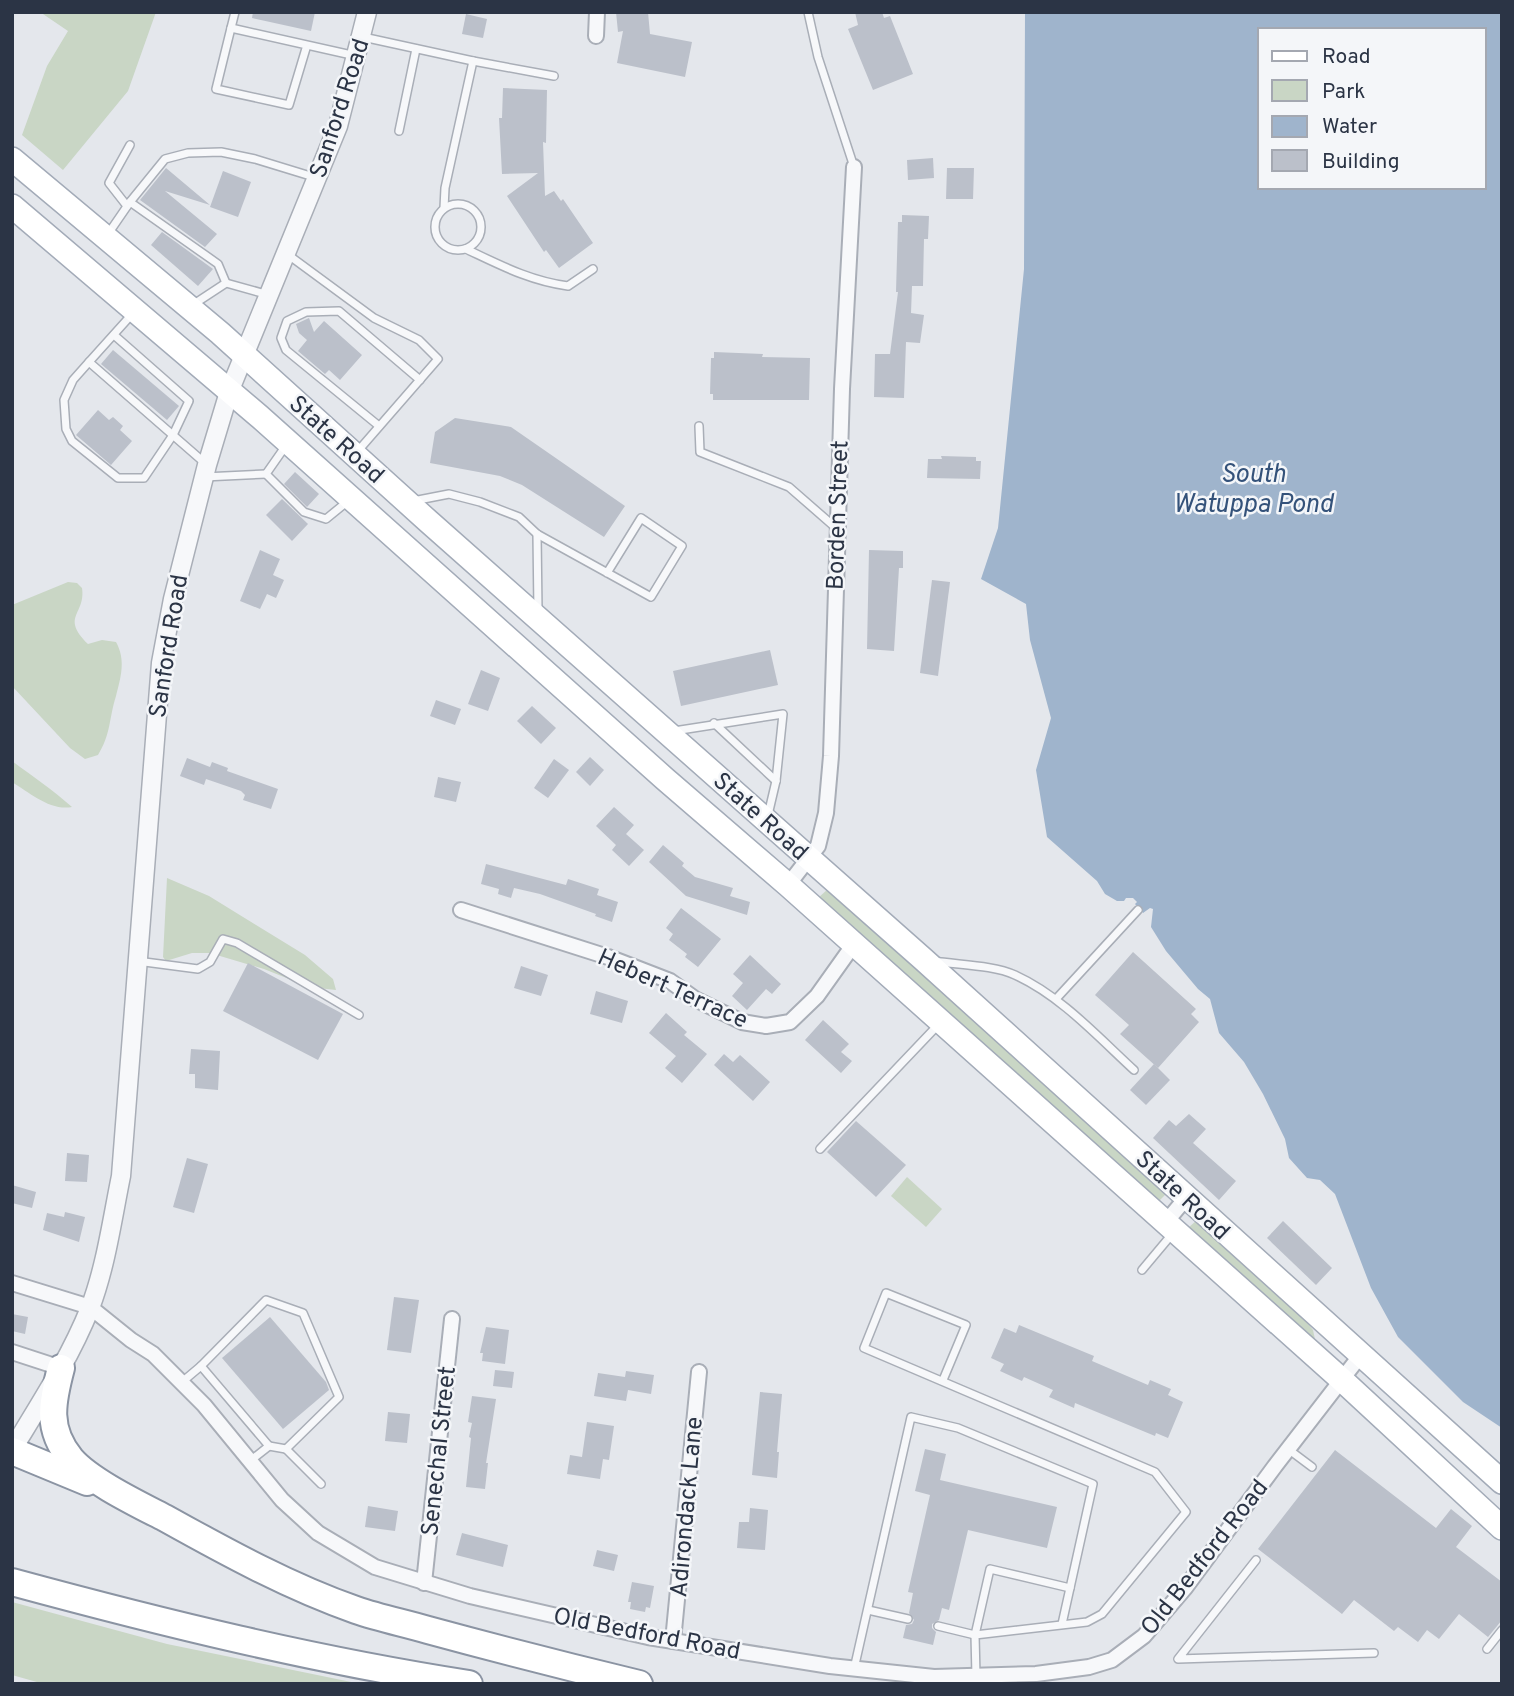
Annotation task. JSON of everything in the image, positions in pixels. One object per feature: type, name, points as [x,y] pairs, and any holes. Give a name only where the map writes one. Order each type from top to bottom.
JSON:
[{"type":"highway","points":[[61,1368],[52,1404],[60,1442],[71,1460],[140,1505],[232,1555],[358,1611],[532,1659],[639,1684]]},
{"type":"highway","points":[[12,1451],[140,1505]]},
{"type":"highway","points":[[12,1582],[241,1641],[393,1672],[469,1684]]},
{"type":"main road","name":"State Road","points":[[12,159],[245,356],[923,959],[1502,1482]]},
{"type":"main road","name":"State Road","points":[[12,206],[289,442],[1171,1226],[1502,1528]]},
{"type":"street","name":"Sanford Road","points":[[90,1307],[105,1255],[121,1176],[161,663],[173,598],[205,471],[229,392],[338,126],[367,12]]},
{"type":"street","points":[[596,36],[597,12]]},
{"type":"street","name":"Borden Street","points":[[788,885],[818,846],[826,813],[831,756],[836,529],[854,167]]},
{"type":"street","name":"Hebert Terrace","points":[[461,910],[633,966],[670,981],[723,1014],[742,1022],[766,1026],[790,1022],[817,996],[854,944]]},
{"type":"street","points":[[1171,1226],[1186,1198]]},
{"type":"street","points":[[12,1283],[90,1307],[61,1368],[12,1451]]},
{"type":"street","name":"Old Bedford Road","points":[[90,1307],[131,1340],[153,1353],[182,1382],[282,1500],[318,1533],[375,1567],[424,1583],[582,1622],[673,1641],[854,1669],[934,1677],[1036,1674],[1089,1667],[1112,1660],[1144,1636],[1185,1588],[1360,1356]]},
{"type":"street","name":"Senechal Street","points":[[424,1583],[452,1320]]},
{"type":"street","points":[[12,1352],[61,1368]]},
{"type":"street","name":"Adirondack Lane","points":[[673,1641],[699,1372]]},
{"type":"lane","points":[[235,12],[216,89],[289,105],[307,45]]},
{"type":"lane","points":[[808,12],[818,57],[854,167]]},
{"type":"lane","points":[[231,28],[357,56]]},
{"type":"lane","points":[[362,37],[554,76]]},
{"type":"lane","points":[[400,131],[416,48]]},
{"type":"lane","points":[[444,208],[457,204],[470,207],[479,216],[482,229],[477,242],[466,249],[453,250],[441,243],[435,232],[436,219],[444,208],[444,188],[473,61]]},
{"type":"lane","points":[[130,145],[109,183],[128,204],[218,264],[226,283]]},
{"type":"lane","points":[[106,237],[128,204],[165,159],[188,153],[222,152],[317,178]]},
{"type":"lane","points":[[466,249],[545,283],[568,286],[593,269]]},
{"type":"lane","points":[[287,254],[374,318],[419,340],[438,359],[355,455]]},
{"type":"lane","points":[[189,307],[226,283],[269,295]]},
{"type":"lane","points":[[379,426],[286,350],[281,338],[287,321],[306,312],[339,311],[420,380]]},
{"type":"lane","points":[[114,335],[189,401],[173,435],[144,478],[118,478],[72,441],[66,429],[64,400],[73,380],[89,362],[135,312]]},
{"type":"lane","points":[[89,362],[173,435],[205,471],[266,474],[304,512],[326,519],[352,499]]},
{"type":"lane","points":[[699,426],[700,452],[789,487],[836,529]]},
{"type":"lane","points":[[266,474],[289,442]]},
{"type":"lane","points":[[408,503],[449,494],[519,517],[537,534],[650,597],[682,545],[641,518],[607,573]]},
{"type":"lane","points":[[537,534],[538,618]]},
{"type":"lane","points":[[667,732],[783,714],[776,781],[767,822]]},
{"type":"lane","points":[[714,723],[776,781]]},
{"type":"lane","points":[[1056,999],[1138,910]]},
{"type":"lane","points":[[136,961],[198,969],[210,962],[223,939],[237,943],[359,1015]]},
{"type":"lane","points":[[923,959],[970,967],[990,967],[1014,974],[1056,999],[1134,1070]]},
{"type":"lane","points":[[820,1149],[941,1022]]},
{"type":"lane","points":[[1142,1270],[1171,1226]]},
{"type":"lane","points":[[938,1626],[975,1635],[1087,1622],[1102,1614],[1186,1512],[1155,1472],[864,1348],[886,1293],[966,1325],[943,1380]]},
{"type":"lane","points":[[182,1382],[265,1300],[303,1313],[339,1397],[286,1449]]},
{"type":"lane","points":[[201,1366],[269,1446],[286,1449],[321,1484]]},
{"type":"lane","points":[[854,1669],[911,1418],[958,1429],[1093,1484],[1062,1624]]},
{"type":"lane","points":[[250,1461],[269,1446]]},
{"type":"lane","points":[[1288,1448],[1312,1467]]},
{"type":"lane","points":[[1256,1560],[1178,1659],[1374,1653]]},
{"type":"lane","points":[[976,1677],[975,1635],[990,1570],[1070,1588]]},
{"type":"lane","points":[[867,1610],[908,1619]]},
{"type":"lane","points":[[1487,1649],[1502,1630]]},
{"type":"green space","points":[[40,12],[156,12],[128,91],[63,170],[22,135],[47,66],[68,31]]},
{"type":"green space","points":[[68,582],[77,583],[82,588],[81,604],[75,621],[80,635],[88,644],[102,640],[116,642],[122,662],[120,682],[105,740],[98,755],[85,759],[70,748],[12,686],[12,605]]},
{"type":"green space","points":[[12,761],[72,807],[48,804],[12,782]]},
{"type":"green space","points":[[167,878],[209,896],[305,955],[333,979],[336,990],[309,987],[264,969],[210,953],[192,953],[166,961],[163,957]]},
{"type":"green space","points":[[828,889],[1163,1188],[1166,1194],[1157,1203],[818,898]]},
{"type":"green space","points":[[907,1177],[942,1209],[926,1227],[891,1196]]},
{"type":"green space","points":[[1197,1220],[1300,1314],[1313,1330],[1316,1344],[1188,1228]]},
{"type":"green space","points":[[12,1602],[167,1644],[361,1684],[44,1684],[12,1675]]},
{"type":"water","name":"South Watuppa Pond","points":[[1025,12],[1502,12],[1502,1428],[1463,1402],[1398,1337],[1371,1288],[1335,1194],[1320,1180],[1307,1178],[1289,1158],[1285,1139],[1263,1094],[1244,1062],[1219,1033],[1210,999],[1166,951],[1151,927],[1153,909],[1143,913],[1133,898],[1117,901],[1105,894],[1097,881],[1047,837],[1036,770],[1051,718],[1030,640],[1026,604],[981,579],[998,528],[1024,269]]},
{"type":"building","points":[[253,12],[315,12],[311,31],[252,18]]},
{"type":"building","points":[[616,12],[648,12],[650,34],[692,42],[685,77],[617,63],[623,31],[618,32]]},
{"type":"building","points":[[855,12],[882,12],[884,18],[890,16],[913,74],[873,90],[848,29],[858,25]]},
{"type":"building","points":[[466,14],[487,19],[483,38],[462,34]]},
{"type":"building","points":[[503,88],[547,90],[546,143],[543,142],[545,196],[554,191],[561,201],[563,199],[593,243],[559,268],[546,250],[544,252],[507,196],[538,173],[502,174],[499,118],[502,118]]},
{"type":"building","points":[[933,158],[934,178],[908,180],[907,160]]},
{"type":"building","points":[[166,168],[210,205],[165,191],[217,234],[205,247],[140,200]]},
{"type":"building","points":[[947,168],[974,168],[973,199],[946,199]]},
{"type":"building","points":[[223,171],[251,182],[238,217],[210,207]]},
{"type":"building","points":[[902,215],[929,216],[928,239],[924,239],[923,286],[912,286],[911,313],[924,315],[920,343],[906,342],[904,398],[874,397],[875,354],[890,354],[898,292],[898,222],[902,222]]},
{"type":"building","points":[[162,232],[213,269],[198,286],[151,245]]},
{"type":"building","points":[[309,318],[314,332],[324,321],[362,355],[340,380],[329,370],[325,374],[298,351],[307,340],[299,333],[296,324]]},
{"type":"building","points":[[113,350],[179,406],[167,420],[101,364]]},
{"type":"building","points":[[714,352],[810,358],[809,400],[713,400],[713,394],[710,394],[711,358],[714,358]]},
{"type":"building","points":[[98,410],[109,420],[113,417],[123,426],[120,430],[132,441],[111,465],[76,435]]},
{"type":"building","points":[[455,418],[511,427],[625,506],[604,537],[522,485],[500,476],[430,463],[435,432]]},
{"type":"building","points":[[941,456],[976,457],[976,461],[981,461],[980,479],[927,478],[928,459],[942,459]]},
{"type":"building","points":[[295,472],[319,494],[307,507],[284,484]]},
{"type":"building","points":[[282,499],[308,524],[292,541],[266,515]]},
{"type":"building","points":[[260,550],[280,559],[273,575],[284,580],[276,598],[267,594],[260,609],[240,601]]},
{"type":"building","points":[[869,550],[903,551],[903,568],[899,568],[894,651],[867,649]]},
{"type":"building","points":[[932,580],[950,582],[938,676],[920,673]]},
{"type":"building","points":[[770,650],[778,685],[681,706],[673,671]]},
{"type":"building","points":[[481,670],[500,678],[488,711],[468,704]]},
{"type":"building","points":[[436,700],[461,709],[455,725],[430,716]]},
{"type":"building","points":[[532,706],[556,728],[541,744],[517,721]]},
{"type":"building","points":[[590,757],[604,770],[590,786],[576,772]]},
{"type":"building","points":[[187,758],[210,767],[212,762],[228,768],[227,771],[278,789],[271,809],[243,800],[245,795],[241,791],[206,779],[204,785],[180,776]]},
{"type":"building","points":[[554,759],[569,770],[548,798],[534,788]]},
{"type":"building","points":[[438,777],[461,782],[456,802],[434,797]]},
{"type":"building","points":[[614,807],[634,825],[626,834],[644,850],[629,866],[612,850],[616,845],[596,826]]},
{"type":"building","points":[[663,845],[684,863],[682,866],[695,877],[733,888],[730,896],[750,902],[747,915],[686,896],[649,862]]},
{"type":"building","points":[[486,864],[566,885],[568,879],[599,889],[597,895],[618,902],[612,922],[540,894],[514,888],[511,898],[498,894],[499,889],[481,884]]},
{"type":"building","points":[[681,908],[721,939],[698,967],[669,940],[673,934],[666,928]]},
{"type":"building","points":[[1133,952],[1196,1009],[1191,1014],[1199,1022],[1158,1068],[1120,1034],[1129,1025],[1095,995]]},
{"type":"building","points":[[750,955],[781,984],[772,994],[766,989],[747,1010],[732,996],[743,983],[733,974]]},
{"type":"building","points":[[248,963],[343,1014],[318,1060],[223,1011]]},
{"type":"building","points":[[521,966],[548,975],[541,996],[514,988]]},
{"type":"building","points":[[596,991],[628,1001],[622,1023],[590,1014]]},
{"type":"building","points":[[666,1013],[687,1032],[684,1035],[707,1054],[682,1083],[665,1068],[676,1056],[649,1033]]},
{"type":"building","points":[[823,1020],[849,1044],[841,1052],[852,1061],[841,1073],[805,1040]]},
{"type":"building","points":[[191,1049],[220,1051],[218,1090],[195,1088],[195,1074],[189,1074]]},
{"type":"building","points":[[724,1054],[733,1062],[740,1055],[770,1082],[753,1101],[714,1065]]},
{"type":"building","points":[[1154,1064],[1170,1080],[1146,1105],[1130,1090]]},
{"type":"building","points":[[1189,1114],[1206,1129],[1193,1143],[1236,1181],[1219,1200],[1153,1138],[1169,1120],[1176,1126]]},
{"type":"building","points":[[856,1121],[906,1165],[876,1197],[827,1152]]},
{"type":"building","points":[[67,1153],[89,1155],[87,1182],[65,1181]]},
{"type":"building","points":[[187,1158],[208,1164],[194,1213],[173,1207]]},
{"type":"building","points":[[12,1185],[36,1192],[32,1208],[12,1203]]},
{"type":"building","points":[[65,1212],[85,1217],[79,1242],[43,1230],[47,1213],[64,1217]]},
{"type":"building","points":[[1283,1221],[1332,1268],[1316,1285],[1267,1238]]},
{"type":"building","points":[[394,1297],[419,1300],[411,1353],[387,1350]]},
{"type":"building","points":[[12,1314],[28,1317],[25,1334],[12,1331]]},
{"type":"building","points":[[270,1317],[326,1382],[329,1390],[283,1429],[222,1358]]},
{"type":"building","points":[[1019,1325],[1094,1356],[1092,1361],[1148,1385],[1150,1380],[1171,1389],[1168,1395],[1183,1402],[1168,1438],[1156,1433],[1155,1436],[1075,1403],[1074,1408],[1049,1397],[1053,1390],[1024,1377],[1022,1381],[1000,1371],[1004,1364],[991,1358],[1004,1328],[1016,1333]]},
{"type":"building","points":[[486,1327],[509,1330],[505,1364],[482,1361],[483,1353],[480,1353]]},
{"type":"building","points":[[495,1370],[514,1372],[512,1388],[493,1386]]},
{"type":"building","points":[[626,1371],[654,1375],[651,1394],[628,1390],[626,1401],[594,1396],[598,1373],[625,1377]]},
{"type":"building","points":[[760,1392],[782,1394],[777,1478],[752,1475]]},
{"type":"building","points":[[472,1396],[496,1399],[486,1463],[485,1489],[466,1487],[472,1423],[468,1422]]},
{"type":"building","points":[[388,1412],[410,1414],[407,1443],[385,1441]]},
{"type":"building","points":[[587,1422],[614,1426],[609,1460],[603,1459],[600,1479],[567,1474],[570,1455],[582,1457]]},
{"type":"building","points":[[925,1449],[946,1454],[940,1480],[1057,1507],[1047,1548],[968,1530],[949,1610],[942,1608],[939,1620],[932,1624],[936,1632],[933,1645],[903,1638],[906,1625],[912,1624],[914,1620],[909,1613],[913,1593],[908,1592],[930,1495],[915,1491]]},
{"type":"building","points":[[1335,1450],[1436,1528],[1451,1509],[1472,1526],[1456,1547],[1502,1582],[1502,1620],[1488,1637],[1459,1614],[1439,1639],[1427,1630],[1418,1642],[1398,1627],[1394,1631],[1354,1600],[1342,1614],[1258,1549]]},
{"type":"building","points":[[368,1506],[398,1511],[395,1531],[365,1527]]},
{"type":"building","points":[[750,1508],[768,1510],[765,1550],[737,1548],[739,1522],[749,1522]]},
{"type":"building","points":[[462,1533],[508,1545],[503,1567],[456,1555]]},
{"type":"building","points":[[597,1550],[618,1555],[614,1571],[593,1566]]},
{"type":"building","points":[[632,1582],[654,1586],[650,1608],[646,1607],[645,1612],[630,1609],[631,1602],[628,1602]]}]
